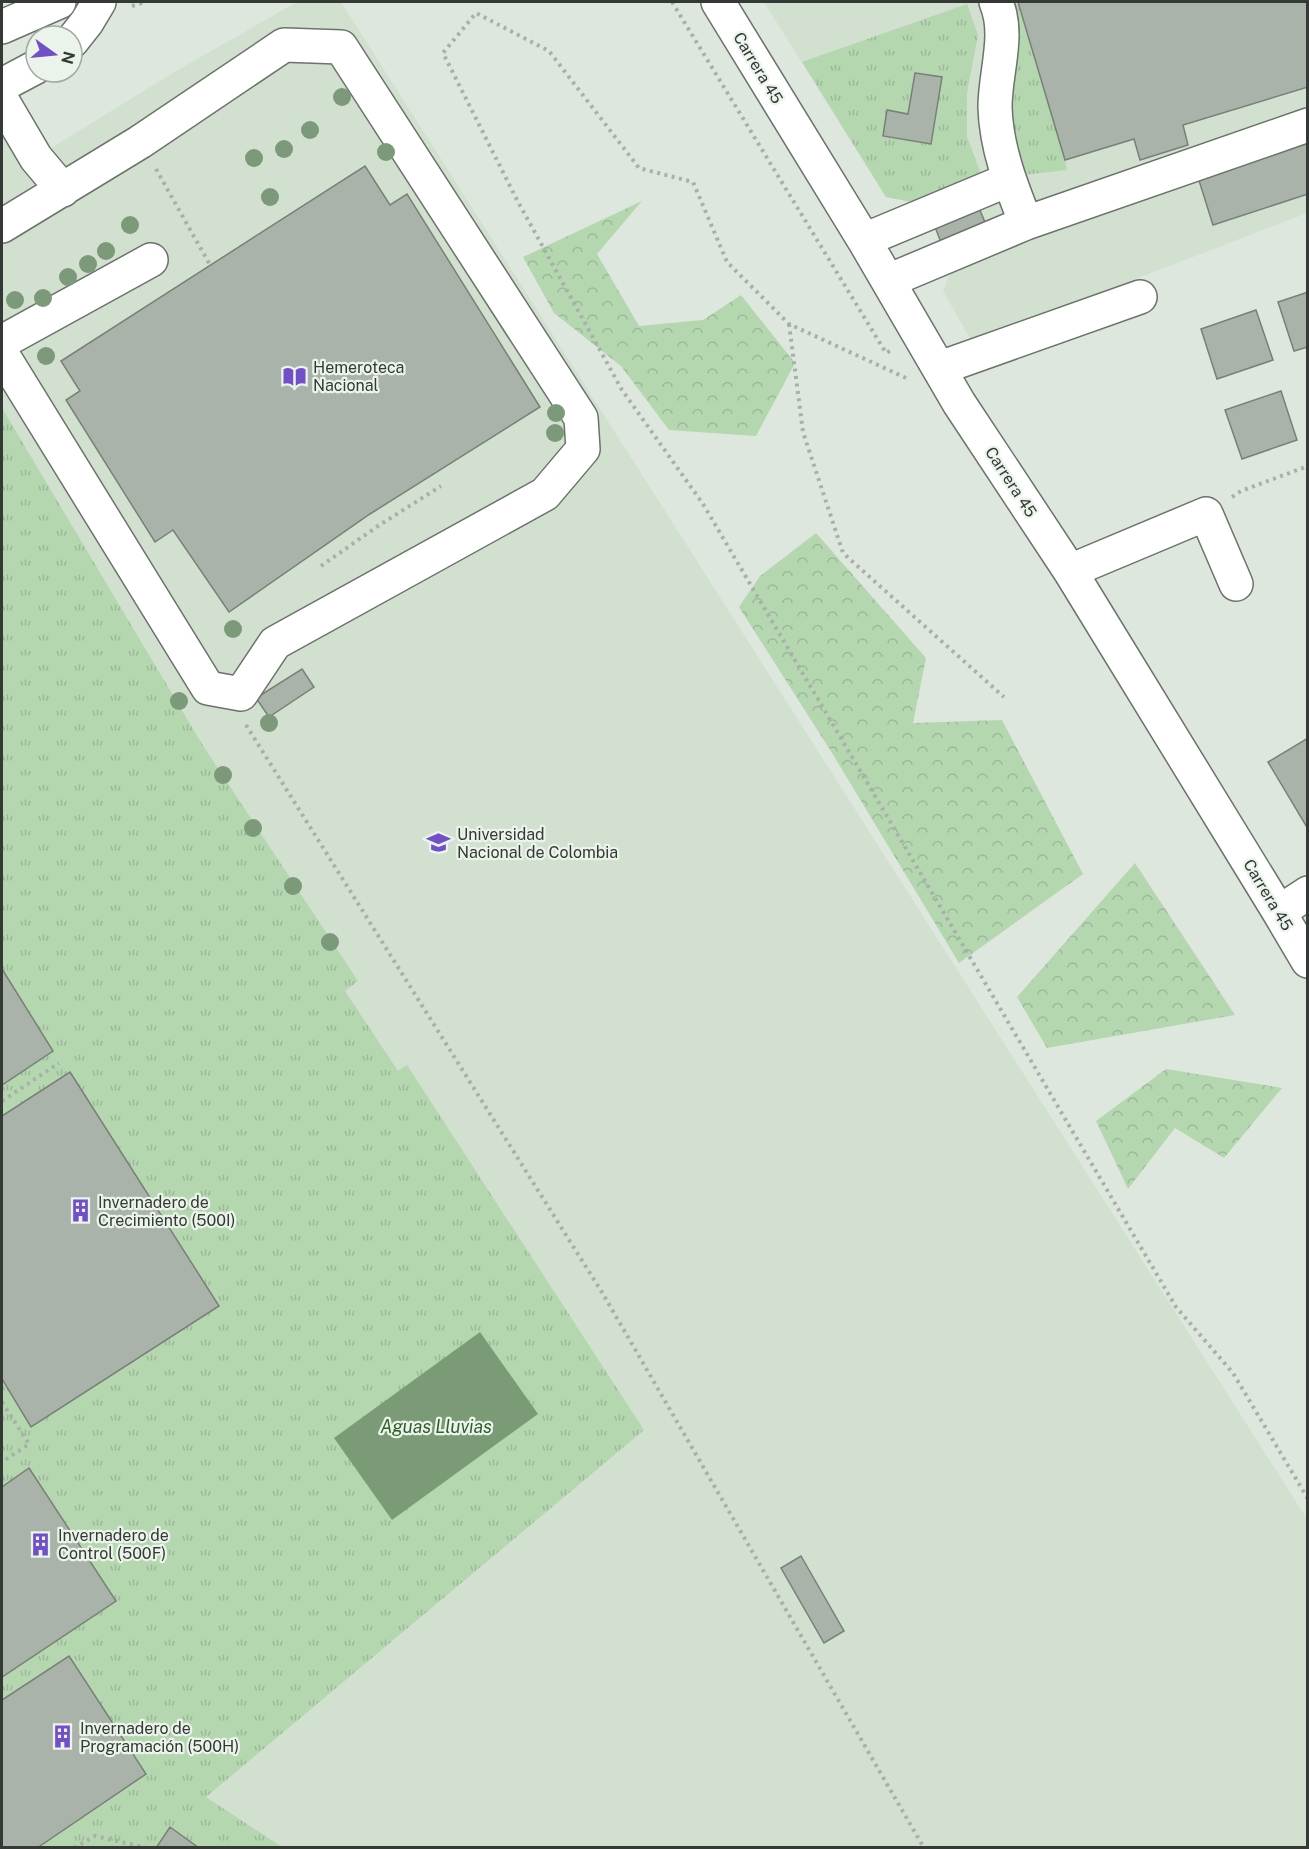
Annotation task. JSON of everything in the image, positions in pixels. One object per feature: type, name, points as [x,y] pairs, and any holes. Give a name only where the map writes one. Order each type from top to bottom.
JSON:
[{"type":"street","points":[[2,27],[59,2]]},
{"type":"street","points":[[84,26],[99,2]]},
{"type":"street","name":"Carrera 45","points":[[718,2],[864,240],[959,403],[1070,572],[1308,962]]},
{"type":"street","points":[[996,2],[1002,30],[995,110],[1008,180],[1026,223]]},
{"type":"street","points":[[2,226],[141,142],[284,45],[340,47],[581,418],[584,449],[545,494],[275,643],[241,694],[208,688],[2,354]]},
{"type":"street","points":[[2,85],[24,74]]},
{"type":"street","points":[[2,100],[36,158],[63,190]]},
{"type":"street","points":[[888,281],[1026,223],[1308,125]]},
{"type":"street","points":[[864,240],[1008,180]]},
{"type":"street","points":[[2,342],[151,260]]},
{"type":"street","points":[[940,368],[1140,297]]},
{"type":"street","points":[[1070,572],[1206,513],[1236,584]]},
{"type":"street","points":[[1279,912],[1308,893]]},
{"type":"path","points":[[672,2],[886,353]]},
{"type":"path","points":[[906,378],[789,324],[727,262],[693,182],[639,168],[549,51],[476,13],[443,53],[517,200],[622,390],[704,504],[1176,1306],[1233,1374],[1308,1499]]},
{"type":"path","points":[[141,142],[210,265]]},
{"type":"path","points":[[789,324],[803,432],[843,554],[1004,697]]},
{"type":"path","points":[[1206,513],[1241,491],[1308,466]]},
{"type":"path","points":[[321,566],[441,486]]},
{"type":"path","points":[[241,694],[246,728],[603,1294],[924,1848]]},
{"type":"path","points":[[2,1101],[59,1063]]},
{"type":"path","points":[[2,1402],[28,1444],[2,1462]]},
{"type":"path","points":[[74,1848],[95,1836],[147,1848]]},
{"type":"shaded area","name":"Universidad Nacional de Colombia","points":[[297,2],[341,2],[1307,1519],[1307,1847],[2,1847],[2,134],[22,166],[176,71]]},
{"type":"shaded area","points":[[764,2],[1307,2],[1307,213],[972,342],[943,291],[959,251],[942,245],[933,222],[942,208],[886,197]]},
{"type":"green space","points":[[1019,3],[1067,170],[1014,176],[1008,51],[1009,9]]},
{"type":"green space","points":[[967,4],[978,35],[967,93],[967,137],[984,182],[932,206],[886,197],[802,62]]},
{"type":"green space","points":[[642,201],[597,254],[639,326],[703,320],[741,295],[795,363],[756,436],[669,430],[621,366],[554,313],[523,257]]},
{"type":"green space","points":[[2,408],[202,744],[358,981],[345,991],[398,1071],[407,1065],[644,1430],[206,1797],[282,1847],[2,1847]]},
{"type":"green space","points":[[816,533],[926,658],[913,723],[1002,720],[1083,874],[959,963],[832,753],[739,607],[760,576]]},
{"type":"green space","points":[[1135,863],[1235,1015],[1047,1048],[1017,997]]},
{"type":"green space","points":[[1166,1069],[1282,1088],[1224,1158],[1175,1128],[1128,1189],[1096,1121]]},
{"type":"water","name":"Aguas Lluvias","points":[[480,1332],[538,1414],[392,1520],[334,1438]]},
{"type":"building","points":[[1018,2],[1308,2],[1308,87],[1183,125],[1188,145],[1140,160],[1134,139],[1065,160]]},
{"type":"building","points":[[915,73],[942,77],[931,144],[883,136],[887,110],[908,114]]},
{"type":"building","points":[[1308,134],[1308,194],[1213,225],[1196,171]]},
{"type":"building","name":"Hemeroteca Nacional","points":[[365,166],[390,205],[407,194],[540,407],[370,514],[229,612],[173,530],[155,542],[66,400],[80,391],[61,361]]},
{"type":"building","points":[[977,203],[987,227],[942,245],[933,222]]},
{"type":"building","points":[[1308,292],[1308,347],[1294,351],[1278,302]]},
{"type":"building","points":[[1256,310],[1273,360],[1217,379],[1201,329]]},
{"type":"building","points":[[1281,391],[1297,440],[1242,459],[1225,410]]},
{"type":"building","points":[[302,669],[314,687],[269,717],[256,698]]},
{"type":"building","points":[[1308,738],[1308,829],[1268,762]]},
{"type":"building","points":[[2,969],[53,1051],[2,1085]]},
{"type":"building","name":"Invernadero de Crecimiento (500I)","points":[[70,1072],[219,1306],[31,1427],[2,1379],[2,1116]]},
{"type":"building","name":"Invernadero de Control (500F)","points":[[29,1468],[116,1601],[2,1677],[2,1487]]},
{"type":"building","points":[[801,1556],[844,1631],[824,1643],[781,1568]]},
{"type":"building","name":"Invernadero de Programación (500H)","points":[[69,1656],[146,1774],[37,1848],[2,1848],[2,1700]]},
{"type":"building","points":[[170,1827],[199,1848],[156,1848]]},
{"type":"place","name":"Hemeroteca Nacional","points":[[295,376]]},
{"type":"place","name":"Universidad Nacional de Colombia","points":[[439,843]]},
{"type":"place","name":"Invernadero de Crecimiento (500I)","points":[[80,1211]]},
{"type":"place","name":"Invernadero de Control (500F)","points":[[40,1544]]},
{"type":"place","name":"Invernadero de Programación (500H)","points":[[62,1737]]}]
